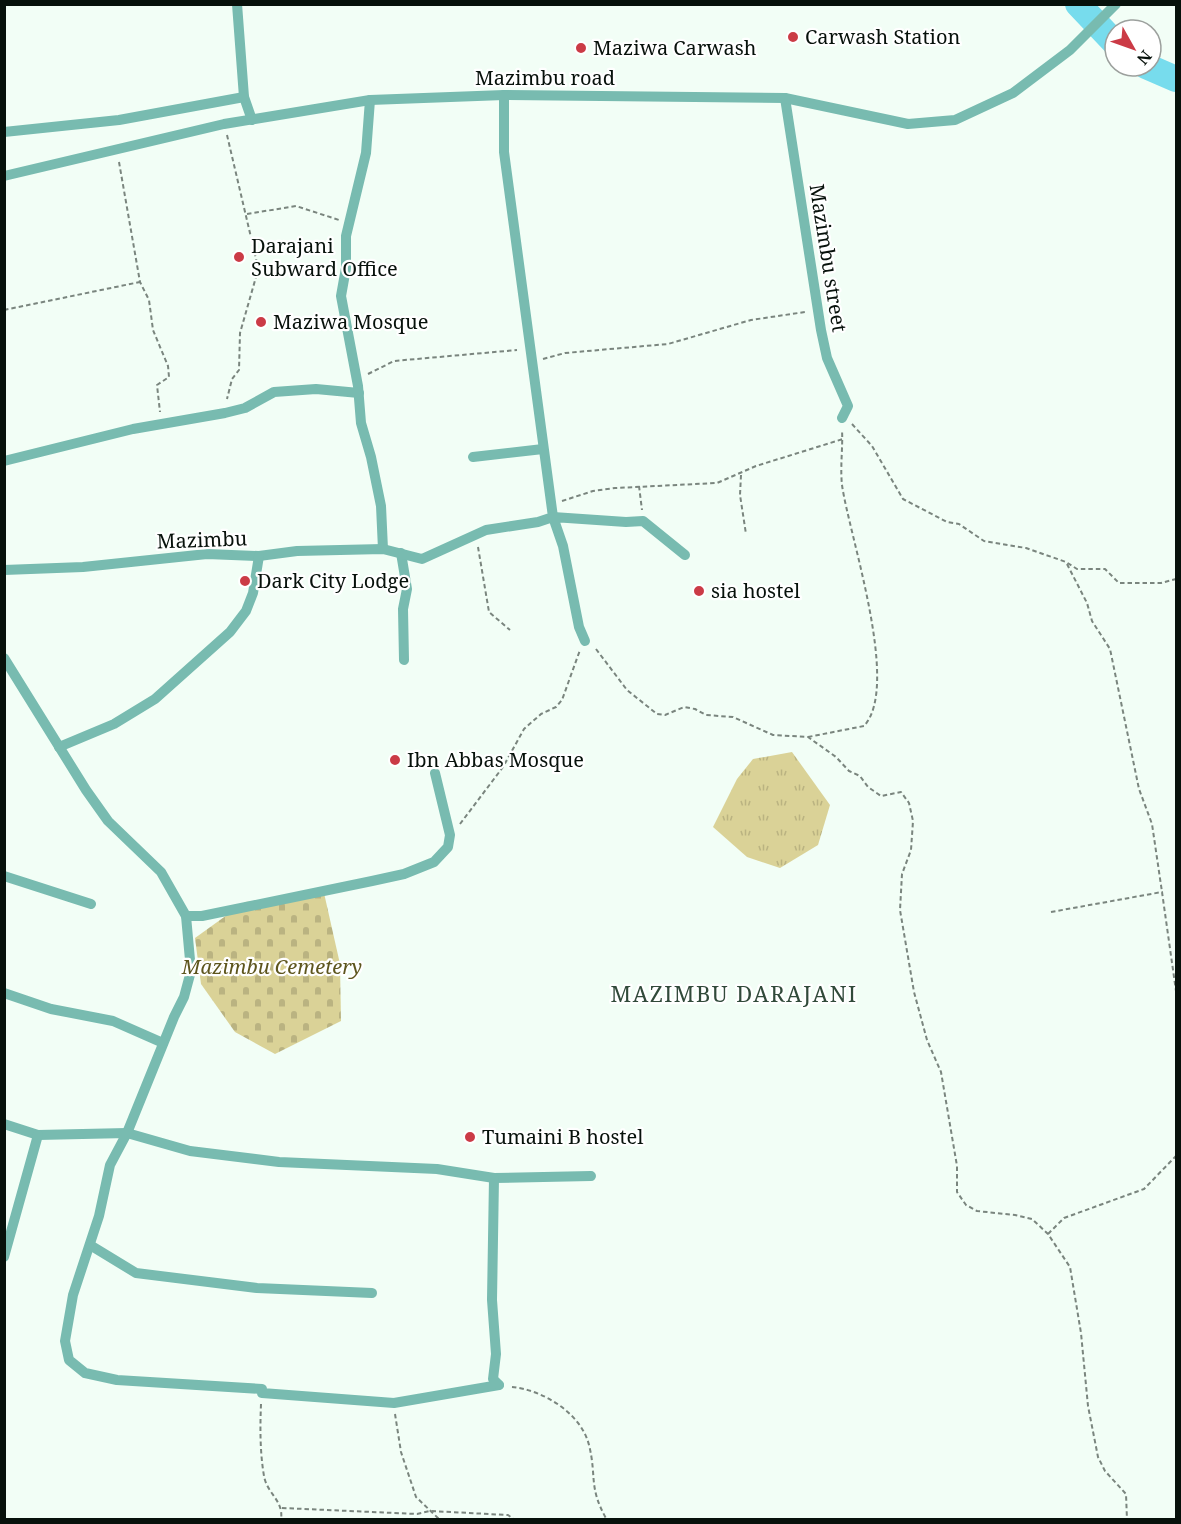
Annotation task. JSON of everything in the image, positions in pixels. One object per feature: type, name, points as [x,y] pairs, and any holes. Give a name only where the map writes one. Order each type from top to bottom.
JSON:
[{"type":"street","points":[[237,4],[244,97],[252,120]]},
{"type":"street","name":"Mazimbu road","points":[[4,176],[224,124],[370,100],[504,95],[785,98],[908,124],[955,120],[1013,93],[1070,50],[1116,4]]},
{"type":"street","points":[[504,95],[504,152],[513,203],[530,362],[553,514],[563,546],[579,627],[585,641]]},
{"type":"street","points":[[4,132],[119,120],[244,97]]},
{"type":"street","name":"Mazimbu street","points":[[785,98],[809,243],[817,310],[827,358],[848,406],[842,418]]},
{"type":"street","points":[[370,100],[366,153],[346,236],[346,268],[341,296],[359,389],[361,423],[381,506],[383,549]]},
{"type":"street","points":[[4,461],[164,423],[245,408],[273,392],[359,389]]},
{"type":"street","points":[[473,457],[543,449]]},
{"type":"street","points":[[553,514],[626,522],[643,521],[685,555]]},
{"type":"street","name":"Mazimbu","points":[[4,570],[83,567],[207,554],[259,556],[297,551],[383,549],[423,559],[486,530],[538,522],[553,514]]},
{"type":"street","points":[[400,553],[407,588],[403,609],[404,660]]},
{"type":"street","points":[[59,747],[114,724],[155,699],[230,632],[246,611],[253,593],[259,556]]},
{"type":"street","points":[[4,658],[108,821],[161,872],[186,916],[191,971],[184,998],[163,1043],[127,1133],[110,1165],[90,1245],[73,1295],[65,1341],[69,1360],[77,1369],[117,1380],[262,1389],[262,1393],[394,1402],[499,1385]]},
{"type":"street","points":[[186,916],[202,916],[404,874],[434,862],[443,855],[448,847],[450,835],[435,773]]},
{"type":"street","points":[[4,876],[91,904]]},
{"type":"street","points":[[4,993],[51,1009],[113,1022],[163,1043]]},
{"type":"street","points":[[4,1124],[38,1135],[127,1133],[190,1151],[279,1162],[437,1168],[494,1178],[591,1176]]},
{"type":"street","points":[[4,1257],[38,1135]]},
{"type":"street","points":[[494,1178],[492,1300],[496,1354],[493,1379],[499,1385]]},
{"type":"street","points":[[90,1245],[136,1273],[257,1288],[372,1293]]},
{"type":"path","points":[[224,124],[257,262],[256,278],[240,333],[239,370],[232,379],[225,413]]},
{"type":"path","points":[[118,150],[140,282],[149,300],[153,330],[168,366],[169,377],[157,385],[158,402],[164,423]]},
{"type":"path","points":[[247,214],[296,206],[327,218],[348,221]]},
{"type":"path","points":[[4,310],[140,282]]},
{"type":"path","points":[[530,362],[565,353],[668,344],[751,320],[817,310]]},
{"type":"path","points":[[359,389],[369,374],[394,360],[529,349]]},
{"type":"path","points":[[450,835],[503,767],[524,729],[562,700],[585,641],[609,664],[627,690],[657,714],[665,715],[684,707],[695,709],[706,715],[733,717],[773,735],[808,737],[864,726],[871,718],[877,678],[869,604],[842,484],[842,418]]},
{"type":"path","points":[[842,418],[856,426],[872,446],[903,499],[947,522],[959,524],[984,541],[1026,549],[1066,562],[1077,569],[1106,569],[1119,583],[1161,583],[1176,579]]},
{"type":"path","points":[[553,514],[560,502],[577,495],[639,486],[717,483],[741,475],[756,466],[813,451],[843,439]]},
{"type":"path","points":[[741,475],[740,495],[746,534]]},
{"type":"path","points":[[639,486],[643,521]]},
{"type":"path","points":[[475,535],[489,612],[510,630]]},
{"type":"path","points":[[1066,562],[1087,603],[1092,621],[1110,649],[1138,789],[1152,824],[1176,991]]},
{"type":"path","points":[[808,737],[836,757],[849,771],[860,776],[868,787],[881,796],[902,792],[909,803],[913,821],[913,840],[902,874],[900,910],[914,992],[927,1040],[941,1072],[957,1166],[957,1192],[966,1205],[977,1212],[1032,1219],[1048,1234],[1070,1267],[1082,1333],[1088,1406],[1098,1457],[1105,1471],[1126,1494],[1127,1520]]},
{"type":"path","points":[[1051,912],[1162,892]]},
{"type":"path","points":[[1048,1234],[1064,1218],[1144,1189],[1176,1155]]},
{"type":"path","points":[[499,1385],[536,1392],[560,1405],[577,1424],[588,1441],[596,1500],[607,1520]]},
{"type":"path","points":[[262,1389],[260,1428],[264,1479],[282,1508],[281,1520]]},
{"type":"path","points":[[394,1402],[401,1452],[409,1480],[416,1497],[440,1520]]},
{"type":"path","points":[[282,1508],[417,1514],[430,1511],[508,1515],[515,1520]]},
{"type":"green space","points":[[792,752],[830,805],[818,845],[780,868],[747,857],[713,827],[737,779],[753,759]]},
{"type":"green space","name":"Mazimbu Cemetery","points":[[324,893],[340,964],[341,1021],[275,1054],[235,1032],[201,984],[195,938],[245,902]]},
{"type":"waterway","points":[[1078,4],[1103,30]]},
{"type":"waterway","points":[[1163,73],[1176,79]]},
{"type":"place","name":"Carwash Station","points":[[793,37]]},
{"type":"place","name":"Maziwa Carwash","points":[[581,48]]},
{"type":"place","name":"Darajani Subward Office","points":[[239,257]]},
{"type":"place","name":"Maziwa Mosque","points":[[261,322]]},
{"type":"place","name":"Dark City Lodge","points":[[245,581]]},
{"type":"place","name":"sia hostel","points":[[699,591]]},
{"type":"place","name":"Ibn Abbas Mosque","points":[[395,760]]},
{"type":"place","name":"Tumaini B hostel","points":[[470,1137]]},
{"type":"district","name":"MAZIMBU DARAJANI","points":[[734,994]]}]
